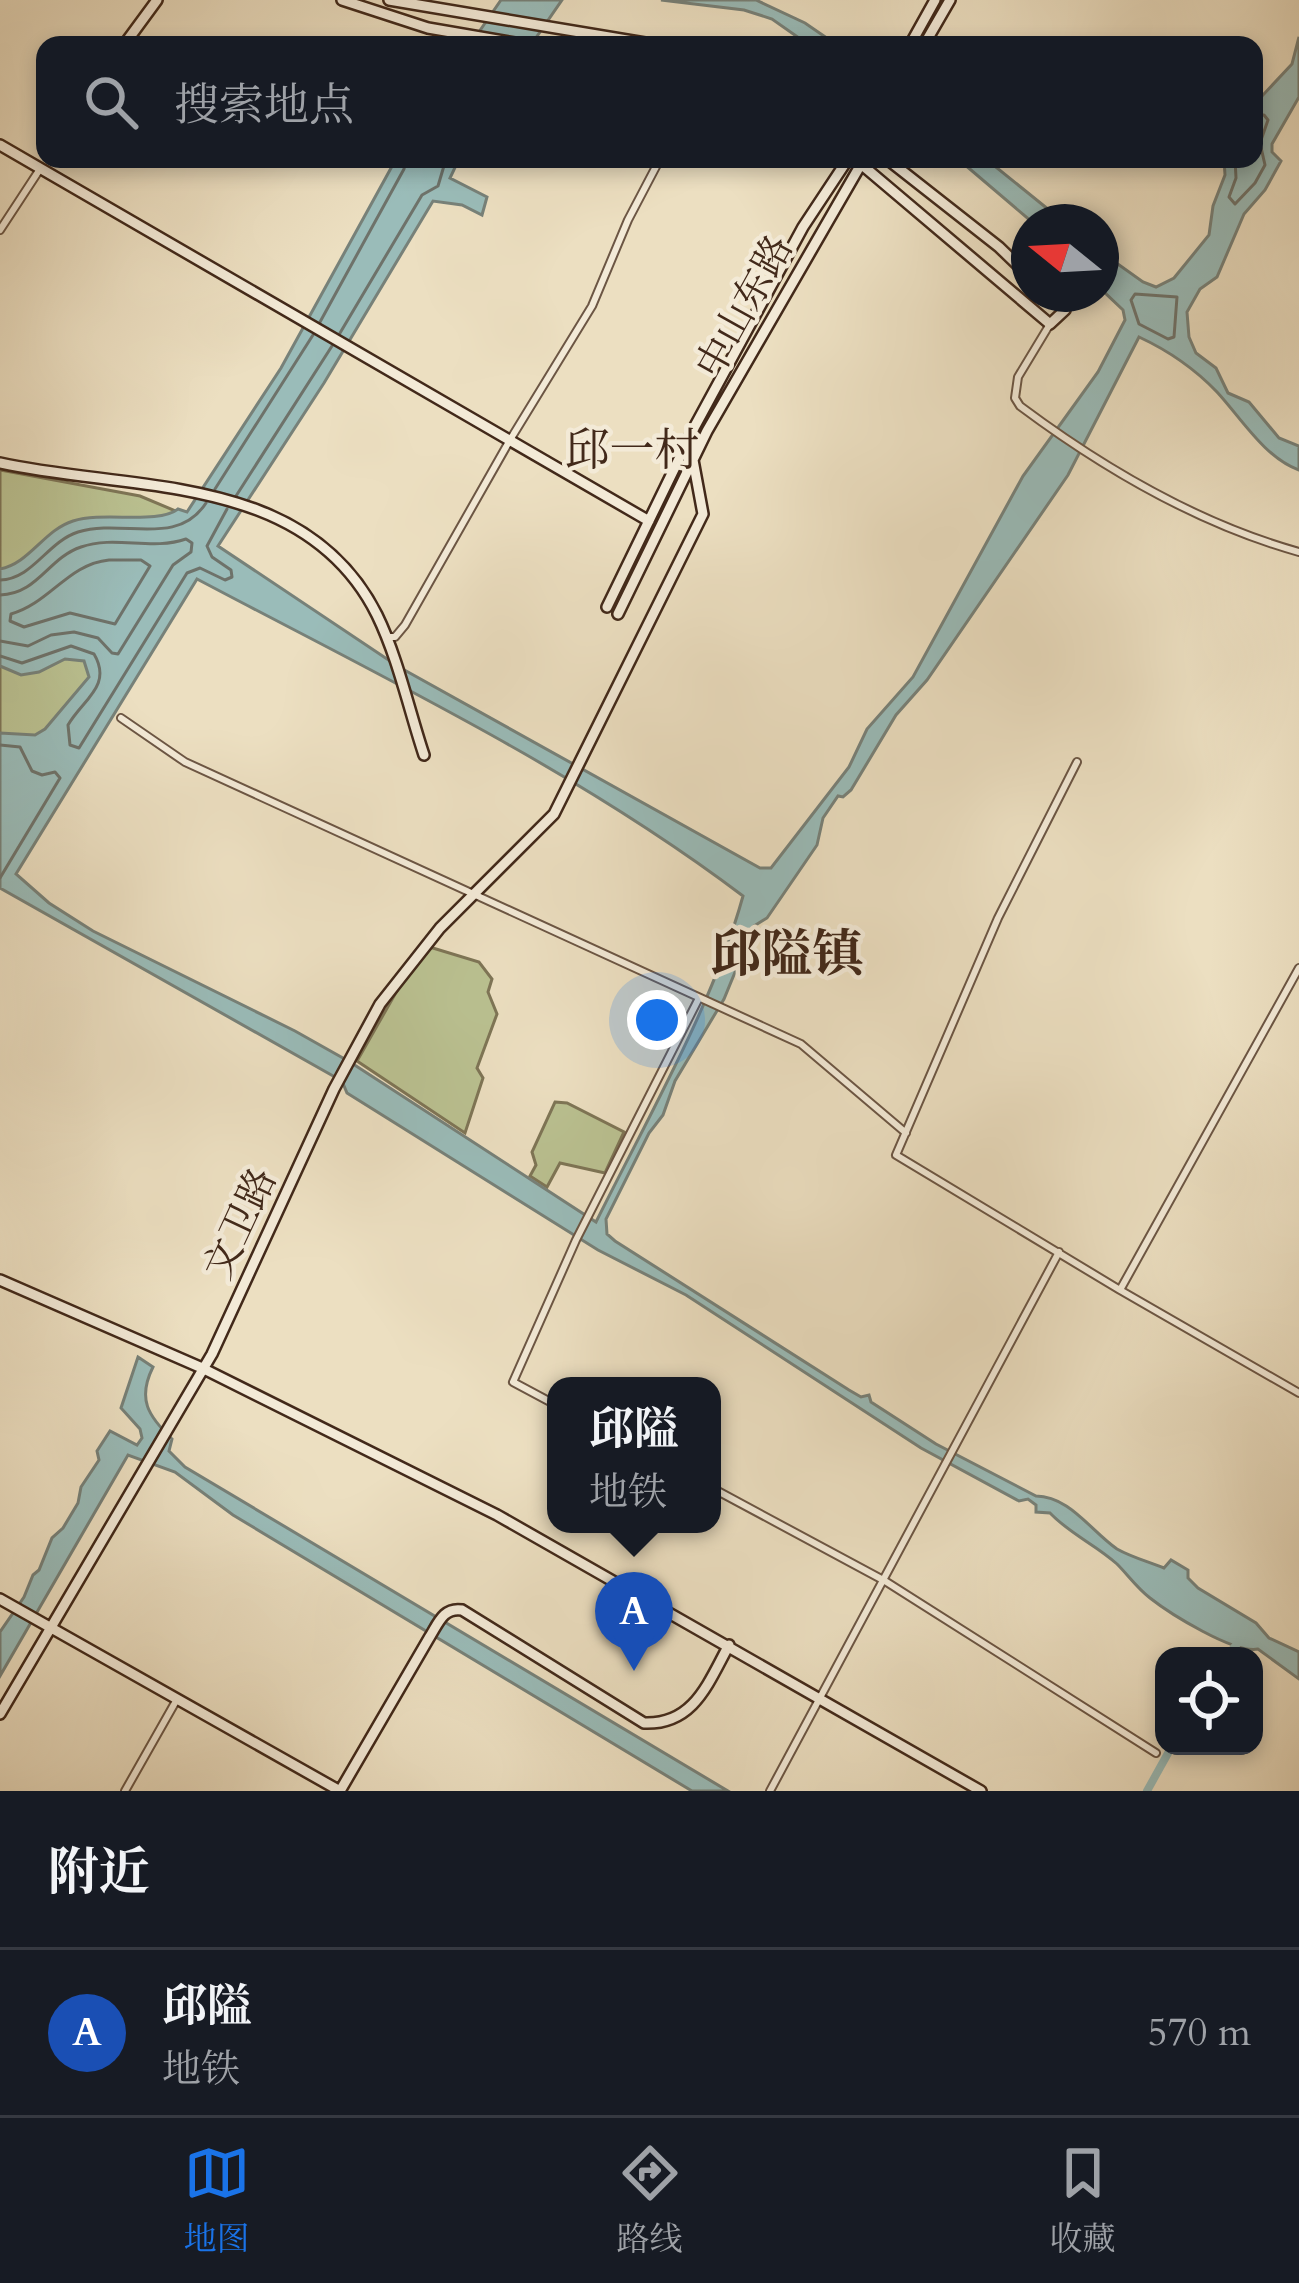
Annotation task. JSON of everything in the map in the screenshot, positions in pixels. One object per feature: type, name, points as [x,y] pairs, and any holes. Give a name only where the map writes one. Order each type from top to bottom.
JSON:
[{"type":"street","points":[[131,36],[157,0]]},
{"type":"street","points":[[342,0],[374,14],[468,36]]},
{"type":"street","points":[[389,0],[596,36]]},
{"type":"street","points":[[915,36],[934,0]]},
{"type":"street","points":[[930,36],[950,0]]},
{"type":"street","points":[[0,145],[36,161]]},
{"type":"street","points":[[0,230],[40,168]]},
{"type":"street","points":[[50,168],[649,520]]},
{"type":"street","points":[[385,637],[395,637],[405,626],[592,306],[655,168]]},
{"type":"street","name":"中山东路","points":[[607,607],[695,426],[803,227],[851,168]]},
{"type":"street","name":"中山东路","points":[[618,614],[693,460],[853,168]]},
{"type":"street","points":[[866,168],[1050,324]]},
{"type":"street","points":[[898,168],[1011,261]]},
{"type":"street","points":[[1063,312],[1050,324],[1018,377],[1015,398],[1092,456],[1197,513],[1256,540],[1299,552]]},
{"type":"street","name":"文卫路","points":[[0,1714],[212,1354],[334,1089],[380,1004],[440,928],[554,814],[703,514],[693,460]]},
{"type":"street","points":[[0,463],[177,486],[257,510],[314,539],[376,614],[424,755]]},
{"type":"street","points":[[122,718],[184,762],[801,1044],[905,1133]]},
{"type":"street","points":[[1077,762],[998,918],[896,1155],[1299,1393]]},
{"type":"street","points":[[1120,1290],[1299,968]]},
{"type":"street","points":[[547,1400],[512,1382],[576,1240],[700,996]]},
{"type":"street","points":[[770,1791],[1059,1252]]},
{"type":"street","points":[[0,1280],[202,1368],[497,1515],[981,1791]]},
{"type":"street","points":[[721,1493],[885,1581],[1155,1752]]},
{"type":"street","points":[[0,1599],[341,1791],[429,1638],[453,1608],[644,1723],[662,1724],[692,1708],[729,1646]]},
{"type":"street","points":[[125,1791],[176,1701]]},
{"type":"green space","points":[[0,470],[140,496],[178,512],[58,751],[0,847]]},
{"type":"green space","points":[[423,945],[479,962],[492,979],[488,992],[497,1014],[477,1068],[483,1078],[465,1133],[357,1061]]},
{"type":"green space","points":[[555,1102],[567,1103],[624,1132],[605,1173],[560,1163],[547,1187],[530,1176],[536,1165],[532,1152]]},
{"type":"water","points":[[501,0],[562,0],[537,36],[476,36]]},
{"type":"water","points":[[661,0],[756,0],[824,36],[796,36],[772,19],[744,10]]},
{"type":"water","points":[[1299,37],[1299,97],[1272,144],[1272,152],[1281,161],[1244,214],[1217,277],[1200,289],[1187,312],[1196,353],[1216,368],[1228,393],[1249,402],[1279,438],[1299,446],[1299,470],[1264,447],[1199,376],[1139,337],[1068,475],[927,680],[896,715],[851,790],[838,796],[823,818],[817,845],[767,918],[754,926],[724,999],[675,1081],[663,1115],[649,1133],[606,1219],[607,1234],[615,1241],[849,1390],[861,1397],[869,1395],[871,1402],[936,1444],[1036,1496],[1059,1502],[1122,1552],[1164,1568],[1171,1560],[1188,1570],[1188,1578],[1198,1588],[1256,1623],[1269,1638],[1299,1652],[1299,1679],[1263,1653],[1263,1647],[1234,1645],[1172,1613],[1050,1513],[1036,1512],[1036,1505],[1028,1499],[1019,1501],[921,1448],[686,1295],[598,1250],[347,1093],[342,1081],[0,888],[0,733],[35,735],[45,729],[89,677],[84,661],[65,659],[21,675],[0,666],[0,569],[20,561],[73,521],[157,516],[178,509],[187,512],[281,368],[391,168],[455,168],[450,178],[487,197],[482,215],[462,205],[433,201],[324,383],[218,546],[399,667],[760,868],[771,868],[849,767],[867,729],[913,677],[1023,476],[1098,372],[1125,320],[1119,306],[1119,265],[1156,287],[1174,278],[1209,235],[1225,168],[1263,168],[1263,95],[1292,64]],"holes":[[[197,579],[545,766],[743,896],[697,1020],[596,1222],[350,1062],[93,931],[49,903],[16,874]]]},
{"type":"water","points":[[969,168],[997,168],[1042,204],[1011,204]]},
{"type":"water","points":[[138,1357],[153,1367],[146,1389],[148,1406],[172,1439],[169,1451],[185,1467],[728,1791],[692,1791],[233,1515],[175,1472],[128,1455],[0,1676],[0,1632],[39,1570],[52,1538],[78,1503],[81,1487],[99,1460],[97,1451],[110,1431],[137,1445],[142,1438],[121,1408]]},
{"type":"waterway","points":[[1234,1647],[1241,1639]]},
{"type":"waterway","points":[[1147,1791],[1167,1755]]},
{"type":"place","name":"邱隘","points":[[634,1671]]},
{"type":"district","name":"邱一村","points":[[632,449]]},
{"type":"district","name":"邱隘镇","points":[[787,953]]}]
